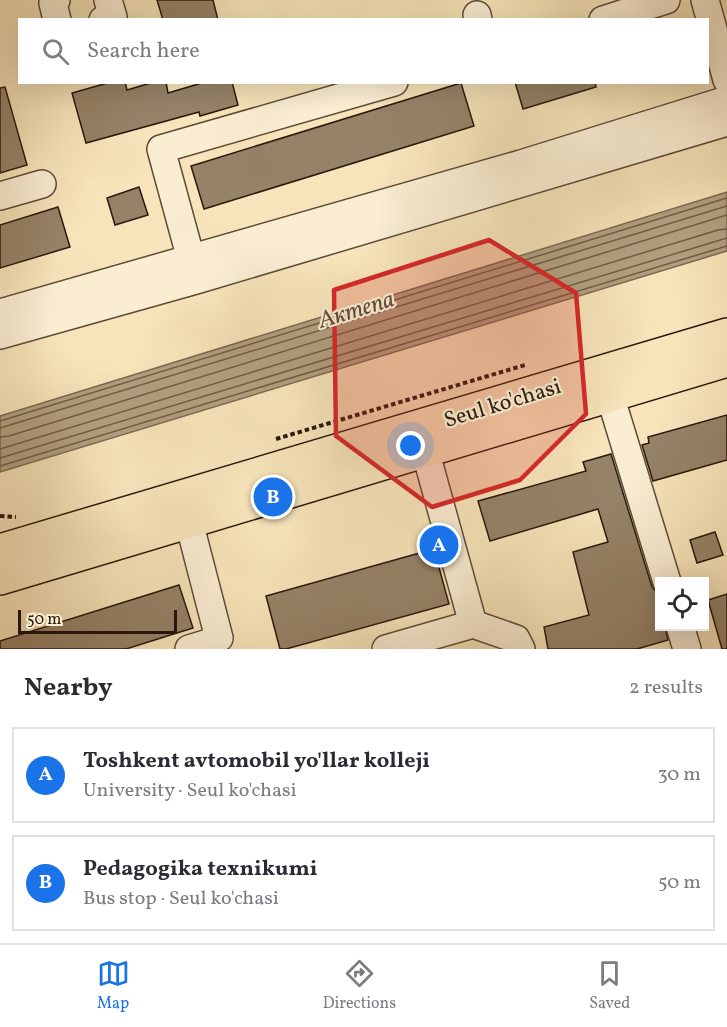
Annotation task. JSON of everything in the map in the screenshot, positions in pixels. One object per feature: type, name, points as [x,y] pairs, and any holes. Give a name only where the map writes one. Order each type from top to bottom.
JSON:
[{"type":"main road","name":"Seul ko'chasi","points":[[606,383],[727,335]]},
{"type":"main road","name":"Seul ko'chasi","points":[[0,551],[606,383],[727,360]]},
{"type":"main road","points":[[0,578],[425,450],[606,383]]},
{"type":"street","points":[[56,0],[53,3],[57,18]]},
{"type":"street","points":[[108,0],[113,17],[110,18]]},
{"type":"street","points":[[609,18],[666,0]]},
{"type":"street","points":[[705,0],[727,80]]},
{"type":"street","points":[[191,258],[162,149],[387,84]]},
{"type":"street","points":[[0,313],[521,164],[727,100]]},
{"type":"street","points":[[0,334],[196,280],[727,122]]},
{"type":"street","points":[[0,196],[42,184]]},
{"type":"street","points":[[606,383],[665,577]]},
{"type":"street","points":[[425,450],[473,624]]},
{"type":"street","points":[[189,522],[219,638],[189,649]]},
{"type":"street","points":[[386,649],[473,624],[516,639],[521,649]]},
{"type":"street","points":[[681,631],[687,649]]},
{"type":"highlighted area","points":[[489,240],[576,293],[586,414],[520,480],[432,507],[336,436],[334,290]]},
{"type":"water","name":"Актепа","points":[[727,192],[727,251],[0,472],[0,416]]},
{"type":"building","points":[[157,0],[213,0],[218,18],[162,18]]},
{"type":"building","points":[[104,84],[126,84],[127,90],[147,84],[166,84],[168,93],[198,84],[233,84],[238,105],[200,116],[199,112],[86,143],[72,93]]},
{"type":"building","points":[[458,84],[461,84],[474,126],[204,209],[191,166]]},
{"type":"building","points":[[516,84],[595,84],[596,87],[523,109]]},
{"type":"building","points":[[5,87],[27,165],[0,173],[0,88]]},
{"type":"building","points":[[139,187],[148,215],[115,225],[107,198]]},
{"type":"building","points":[[58,207],[70,247],[0,268],[0,225]]},
{"type":"building","points":[[727,415],[727,460],[653,481],[642,445],[649,443],[648,437]]},
{"type":"building","points":[[611,454],[652,587],[655,590],[655,631],[666,631],[668,640],[637,649],[548,649],[544,627],[589,615],[573,552],[608,542],[598,509],[490,541],[478,501],[586,471],[583,462]]},
{"type":"building","points":[[715,532],[723,555],[697,563],[690,540]]},
{"type":"building","points":[[434,549],[449,604],[280,649],[266,596]]},
{"type":"building","points":[[179,585],[193,628],[126,649],[0,649],[0,641]]},
{"type":"building","points":[[727,594],[727,649],[722,649],[709,600]]},
{"type":"place","name":"Pedagogika texnikumi","points":[[273,497]]},
{"type":"place","name":"Toshkent avtomobil yo'llar kolleji","points":[[439,545]]}]
